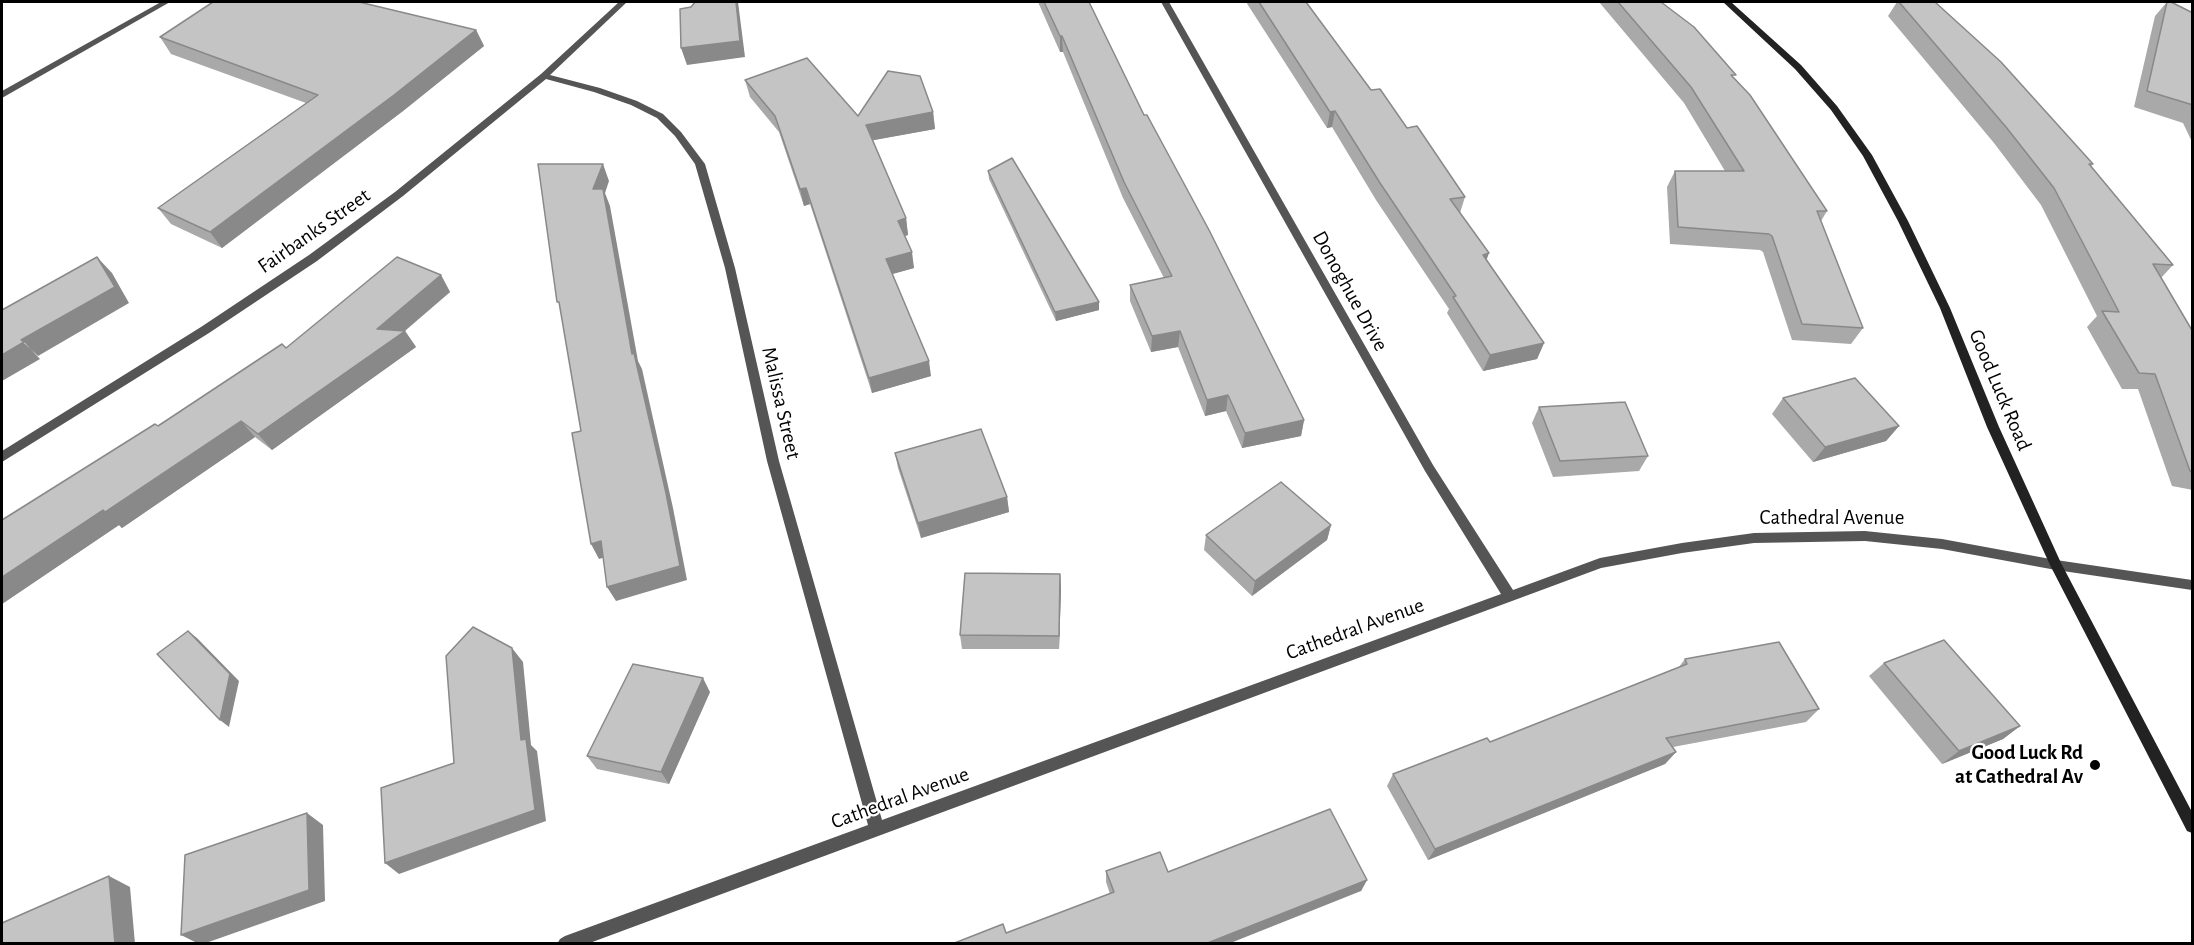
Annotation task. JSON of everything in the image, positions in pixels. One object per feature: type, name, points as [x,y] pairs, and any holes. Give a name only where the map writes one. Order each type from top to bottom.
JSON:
[{"type":"main road","name":"Good Luck Road","points":[[1727,2],[1798,67],[1834,108],[1867,155],[1903,221],[1945,308],[1993,427],[2056,565],[2193,826]]},
{"type":"street","points":[[2,95],[166,2]]},
{"type":"street","name":"Fairbanks Street","points":[[2,457],[205,330],[313,258],[399,194],[544,76],[624,2]]},
{"type":"street","name":"Donoghue Drive","points":[[1165,2],[1429,468],[1509,595]]},
{"type":"street","name":"Malissa Street","points":[[544,76],[625,99],[660,116],[678,134],[700,164],[730,268],[773,461],[877,830]]},
{"type":"street","name":"Cathedral Avenue","points":[[565,944],[1509,595],[1600,564],[1682,548],[1754,538],[1900,538],[2056,565],[2193,585]]},
{"type":"building","points":[[213,2],[359,2],[476,30],[394,95],[210,232],[158,208],[318,95],[160,37]]},
{"type":"building","points":[[695,2],[736,2],[740,41],[681,48],[680,9],[691,7]]},
{"type":"building","points":[[1044,2],[1089,2],[1144,115],[1147,115],[1209,230],[1304,420],[1245,433],[1228,395],[1207,400],[1180,331],[1152,336],[1130,285],[1172,276],[1124,182],[1062,36]]},
{"type":"building","points":[[1259,2],[1306,2],[1371,90],[1380,89],[1407,128],[1417,126],[1465,197],[1450,199],[1489,253],[1483,255],[1544,343],[1490,355],[1453,297],[1456,296],[1335,111],[1330,112]]},
{"type":"building","points":[[1618,2],[1661,2],[1694,27],[1736,75],[1731,75],[1750,95],[1827,211],[1817,211],[1863,328],[1802,324],[1772,236],[1769,234],[1678,227],[1675,171],[1744,171],[1691,87]]},
{"type":"building","points":[[1899,2],[1935,2],[2001,62],[2093,164],[2089,164],[2173,265],[2153,264],[2193,332],[2193,471],[2190,471],[2155,374],[2139,373],[2102,311],[2119,312],[2054,188],[2006,127]]},
{"type":"building","points":[[2167,2],[2193,13],[2193,105],[2147,91]]},
{"type":"building","points":[[807,58],[858,116],[888,71],[920,76],[933,112],[866,125],[906,218],[898,221],[912,252],[886,259],[929,361],[869,378],[806,188],[800,189],[775,116],[745,80]]},
{"type":"building","points":[[1012,158],[1099,302],[1055,312],[988,171]]},
{"type":"building","points":[[538,164],[603,164],[593,189],[603,189],[632,354],[634,353],[666,493],[680,566],[607,587],[601,541],[591,544],[572,433],[581,431],[559,302],[557,302]]},
{"type":"building","points":[[97,257],[115,287],[21,340],[24,342],[2,355],[2,310]]},
{"type":"building","points":[[397,257],[441,275],[377,329],[405,331],[258,434],[241,421],[105,512],[103,510],[2,577],[2,520],[155,424],[158,426],[282,344],[286,348]]},
{"type":"building","points":[[1855,378],[1899,426],[1825,447],[1783,398]]},
{"type":"building","points":[[1625,402],[1648,456],[1560,461],[1539,407]]},
{"type":"building","points":[[981,429],[1007,497],[918,523],[895,453]]},
{"type":"building","points":[[1281,482],[1331,525],[1255,581],[1206,535]]},
{"type":"building","points":[[965,573],[1060,574],[1059,636],[960,635]]},
{"type":"building","points":[[473,627],[512,648],[521,740],[526,739],[535,810],[385,863],[381,788],[454,763],[446,656]]},
{"type":"building","points":[[188,631],[230,674],[220,720],[157,654]]},
{"type":"building","points":[[1944,640],[2020,726],[1959,751],[1884,663]]},
{"type":"building","points":[[1779,642],[1819,709],[1666,738],[1676,752],[1435,849],[1393,774],[1487,738],[1490,742],[1687,664],[1685,659]]},
{"type":"building","points":[[633,664],[703,678],[661,772],[587,756]]},
{"type":"building","points":[[1330,809],[1367,880],[1205,944],[952,944],[1003,924],[1006,933],[1114,892],[1106,871],[1160,852],[1168,872]]},
{"type":"building","points":[[307,813],[309,890],[181,935],[185,855]]},
{"type":"building","points":[[109,876],[115,944],[2,944],[2,923]]},
{"type":"place","name":"Good Luck Rd at Cathedral Av","points":[[2095,765]]}]
